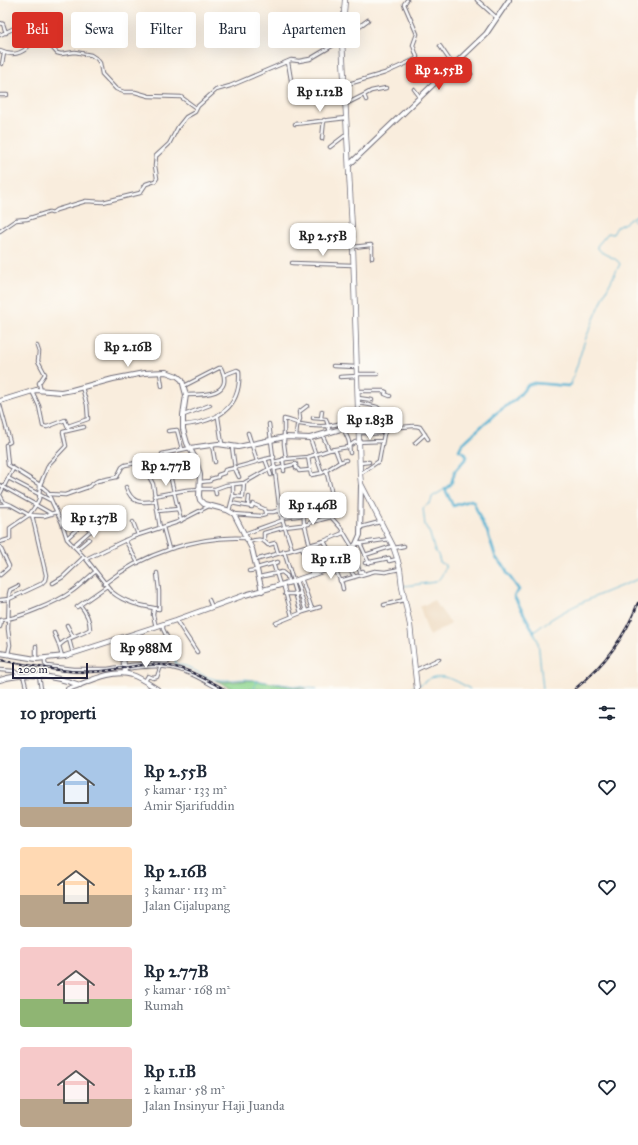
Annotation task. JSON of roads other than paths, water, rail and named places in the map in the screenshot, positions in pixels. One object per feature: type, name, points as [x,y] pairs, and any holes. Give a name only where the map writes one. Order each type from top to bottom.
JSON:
[{"type":"main road","points":[[344,12],[345,0]]},
{"type":"main road","points":[[342,48],[354,265],[358,367],[359,463],[361,484],[394,547],[400,569],[404,600],[410,625],[416,687]]},
{"type":"street","points":[[344,85],[385,73],[416,59],[417,57],[414,45],[418,34],[404,4],[407,0]]},
{"type":"street","points":[[477,0],[497,18]]},
{"type":"street","points":[[349,165],[486,34],[509,0]]},
{"type":"street","points":[[360,25],[368,20]]},
{"type":"street","points":[[0,23],[2,23],[6,33]]},
{"type":"street","points":[[0,35],[12,30]]},
{"type":"street","points":[[440,46],[453,66]]},
{"type":"street","points":[[0,52],[15,54],[23,52],[28,48]]},
{"type":"street","points":[[53,48],[61,54],[75,52],[97,59],[100,63],[102,74],[116,89],[149,96],[181,97],[196,108]]},
{"type":"street","points":[[0,230],[16,220],[27,219],[49,212],[52,213],[56,210],[86,201],[103,202],[140,193],[146,184],[157,178],[155,166],[156,156],[169,144],[178,127],[186,117],[195,112],[196,108],[216,90],[230,86],[291,60],[310,60],[329,48]]},
{"type":"street","points":[[2,64],[4,53]]},
{"type":"street","points":[[460,59],[471,74]]},
{"type":"street","points":[[288,62],[291,80]]},
{"type":"street","points":[[432,70],[439,79]]},
{"type":"street","points":[[345,104],[371,91],[386,88]]},
{"type":"street","points":[[414,89],[420,97]]},
{"type":"street","points":[[0,95],[7,95]]},
{"type":"street","points":[[364,95],[366,100]]},
{"type":"street","points":[[295,124],[346,118]]},
{"type":"street","points":[[322,139],[324,120]]},
{"type":"street","points":[[330,147],[347,133]]},
{"type":"street","points":[[353,247],[371,245],[372,258]]},
{"type":"street","points":[[292,263],[354,265]]},
{"type":"street","points":[[37,346],[39,352],[38,360],[45,374],[39,382],[41,391]]},
{"type":"street","points":[[333,366],[358,367]]},
{"type":"street","points":[[184,386],[218,368],[221,368],[224,375],[224,385],[222,388],[206,394],[186,395]]},
{"type":"street","points":[[183,425],[197,424],[218,417],[234,401],[239,387],[238,371],[224,375]]},
{"type":"street","points":[[160,372],[162,386]]},
{"type":"street","points":[[0,401],[32,391],[61,392],[138,374],[160,372],[177,376],[182,380],[186,395],[183,425],[185,436],[196,460],[201,477],[200,500],[204,504],[229,511],[234,514],[261,516],[265,515],[265,512]]},
{"type":"street","points":[[340,377],[377,374]]},
{"type":"street","points":[[68,426],[88,419],[87,404],[82,387]]},
{"type":"street","points":[[32,391],[39,406],[43,426],[47,427],[65,420],[69,430]]},
{"type":"street","points":[[358,391],[383,391],[386,392],[385,394],[390,396]]},
{"type":"street","points":[[358,401],[372,400]]},
{"type":"street","points":[[358,401],[378,408],[390,424],[397,427],[415,425],[421,428],[428,439]]},
{"type":"street","points":[[0,405],[10,442],[7,444],[7,463],[13,469],[47,490],[62,523],[67,539],[85,558],[105,585],[117,596],[142,606],[159,609],[157,573]]},
{"type":"street","points":[[183,415],[210,405]]},
{"type":"street","points":[[296,437],[301,415],[300,412],[307,406]]},
{"type":"street","points":[[343,418],[342,412],[358,410]]},
{"type":"street","points":[[320,418],[322,411]]},
{"type":"street","points":[[218,417],[223,445]]},
{"type":"street","points":[[313,418],[326,419],[330,432]]},
{"type":"street","points":[[284,471],[284,419],[316,426],[328,426],[348,420],[345,435],[349,441],[348,447],[350,453]]},
{"type":"street","points":[[162,454],[182,449],[212,445],[232,447],[251,445],[285,437],[310,438],[358,425],[377,424],[388,420]]},
{"type":"street","points":[[269,424],[280,512],[292,549]]},
{"type":"street","points":[[360,474],[379,461],[384,434],[390,424]]},
{"type":"street","points":[[0,542],[10,539],[10,528],[31,515],[36,505],[40,485],[51,461],[66,446],[63,433],[69,430],[84,427]]},
{"type":"street","points":[[168,431],[177,430],[182,449]]},
{"type":"street","points":[[248,433],[257,461]]},
{"type":"street","points":[[359,433],[380,433]]},
{"type":"street","points":[[322,434],[329,450]]},
{"type":"street","points":[[415,443],[425,434]]},
{"type":"street","points":[[310,438],[322,473]]},
{"type":"street","points":[[274,462],[284,459],[308,457],[329,450],[348,447],[355,442],[383,441]]},
{"type":"street","points":[[212,445],[215,462]]},
{"type":"street","points":[[232,447],[235,468],[239,477]]},
{"type":"street","points":[[335,449],[340,462]]},
{"type":"street","points":[[166,453],[168,466],[166,473],[170,475],[181,521]]},
{"type":"street","points":[[200,482],[218,478],[218,475],[224,473],[225,470],[274,457]]},
{"type":"street","points":[[308,457],[311,475],[322,473],[346,460]]},
{"type":"street","points":[[265,459],[271,475]]},
{"type":"street","points":[[49,494],[65,495],[90,486],[97,481],[117,477],[122,467],[154,460],[165,477],[170,475]]},
{"type":"street","points":[[161,471],[172,464],[196,460]]},
{"type":"street","points":[[359,463],[369,462]]},
{"type":"street","points":[[142,463],[152,481],[161,528],[169,549]]},
{"type":"street","points":[[154,496],[186,490],[215,489],[233,484],[244,483],[269,469],[296,464],[296,468],[298,468],[299,471],[310,470]]},
{"type":"street","points":[[13,469],[0,495],[4,502],[31,515],[44,516],[57,512]]},
{"type":"street","points":[[326,470],[331,490],[331,517],[343,533],[365,555],[367,563],[389,558],[389,561],[397,558]]},
{"type":"street","points":[[8,478],[51,500]]},
{"type":"street","points":[[233,496],[242,497],[244,483]]},
{"type":"street","points":[[229,511],[233,496],[233,484]]},
{"type":"street","points":[[0,653],[36,659],[72,654],[336,565],[343,560],[356,545],[360,536],[361,484]]},
{"type":"street","points":[[0,485],[52,514]]},
{"type":"street","points":[[126,487],[129,495],[138,502],[142,503],[156,501]]},
{"type":"street","points":[[215,489],[216,494]]},
{"type":"street","points":[[248,506],[249,498]]},
{"type":"street","points":[[310,546],[303,514],[303,499],[331,504]]},
{"type":"street","points":[[231,503],[252,507],[253,504],[255,504],[264,509],[265,512]]},
{"type":"street","points":[[0,505],[11,505]]},
{"type":"street","points":[[53,583],[63,577],[85,558],[125,540],[181,521],[209,506]]},
{"type":"street","points":[[158,511],[178,509]]},
{"type":"street","points":[[265,512],[303,514],[331,512]]},
{"type":"street","points":[[234,514],[255,560],[262,591]]},
{"type":"street","points":[[246,538],[282,519],[303,514]]},
{"type":"street","points":[[0,600],[9,599],[43,582],[46,578],[31,515]]},
{"type":"street","points":[[264,541],[263,533],[285,527],[305,525],[331,517]]},
{"type":"street","points":[[73,546],[104,519]]},
{"type":"street","points":[[133,522],[138,535]]},
{"type":"street","points":[[361,527],[381,522]]},
{"type":"street","points":[[67,539],[84,523],[91,531]]},
{"type":"street","points":[[255,560],[292,549],[310,546],[343,533]]},
{"type":"street","points":[[59,646],[63,642],[90,629],[89,621],[83,610],[78,606],[113,577],[153,554],[203,541],[235,537],[258,539],[264,541],[268,545],[275,544],[278,554]]},
{"type":"street","points":[[77,549],[89,539]]},
{"type":"street","points":[[356,545],[390,539]]},
{"type":"street","points":[[125,540],[138,563]]},
{"type":"street","points":[[324,541],[329,550],[332,550],[337,576],[343,589]]},
{"type":"street","points":[[0,546],[9,566],[0,575]]},
{"type":"street","points":[[365,555],[394,547],[404,546]]},
{"type":"street","points":[[302,548],[312,574]]},
{"type":"street","points":[[284,552],[294,594],[301,613]]},
{"type":"street","points":[[349,552],[356,562],[360,572],[363,572],[364,574]]},
{"type":"street","points":[[343,560],[355,577]]},
{"type":"street","points":[[249,571],[278,562]]},
{"type":"street","points":[[272,563],[285,594],[292,616]]},
{"type":"street","points":[[340,581],[375,571],[385,572],[400,569]]},
{"type":"street","points":[[0,627],[1,620],[30,613],[59,599],[74,590],[95,572]]},
{"type":"street","points":[[258,577],[276,572],[283,572],[292,581],[300,594],[306,611]]},
{"type":"street","points":[[301,578],[312,609]]},
{"type":"street","points":[[8,654],[10,641],[8,619],[10,590],[18,586]]},
{"type":"street","points":[[285,594],[300,594]]},
{"type":"street","points":[[209,600],[212,607]]},
{"type":"street","points":[[384,605],[404,600]]},
{"type":"street","points":[[276,623],[320,607]]},
{"type":"street","points":[[154,608],[153,615],[156,626]]},
{"type":"street","points":[[176,620],[197,652]]},
{"type":"street","points":[[45,658],[46,666],[92,670],[124,669],[168,662],[175,656],[163,629],[163,624]]},
{"type":"street","points":[[67,625],[73,637]]},
{"type":"street","points":[[54,633],[62,656]]},
{"type":"street","points":[[124,669],[122,648],[125,637]]},
{"type":"street","points":[[69,639],[72,654]]},
{"type":"street","points":[[115,640],[122,648]]},
{"type":"street","points":[[36,646],[36,659]]},
{"type":"street","points":[[415,670],[439,659]]},
{"type":"street","points":[[68,689],[114,674],[124,669],[141,666],[161,666],[187,672],[219,689]]},
{"type":"street","points":[[145,681],[148,676],[153,678],[157,677],[161,666]]},
{"type":"street","points":[[124,669],[157,689]]},
{"type":"street","points":[[0,670],[14,671],[21,675],[26,687]]},
{"type":"street","points":[[0,680],[21,675],[39,675],[53,677],[80,685]]},
{"type":"street","points":[[39,675],[40,689]]},
{"type":"waterway","points":[[571,384],[585,340],[607,289],[620,264],[615,259],[601,252],[597,246],[608,233],[613,234],[617,227],[638,214]]},
{"type":"waterway","points":[[632,219],[638,223]]},
{"type":"waterway","points":[[534,632],[514,596],[519,590],[507,573],[505,567],[496,558],[487,531],[473,501],[471,500],[453,506],[445,489],[451,484],[455,471],[467,457],[465,453],[459,450],[462,444],[495,414],[516,399],[528,385],[534,383],[568,386],[571,384]]},
{"type":"waterway","points":[[404,586],[436,582],[444,572],[445,565],[440,562],[434,549],[430,534],[425,525],[423,508],[431,502],[432,497],[445,489]]},
{"type":"waterway","points":[[543,689],[538,641],[534,633],[535,631],[559,614],[598,595],[638,579]]},
{"type":"waterway","points":[[176,657],[175,663],[188,667],[213,679],[248,679],[258,681]]},
{"type":"waterway","points":[[419,685],[430,678],[444,677],[470,689]]},
{"type":"waterway","points":[[254,689],[256,681],[317,689]]},
{"type":"waterway","points":[[410,689],[414,686]]},
{"type":"railway","points":[[575,689],[595,671],[620,640],[638,603]]},
{"type":"railway","points":[[0,660],[77,672],[102,671],[143,665],[166,665],[186,670],[205,678],[224,689]]}]
